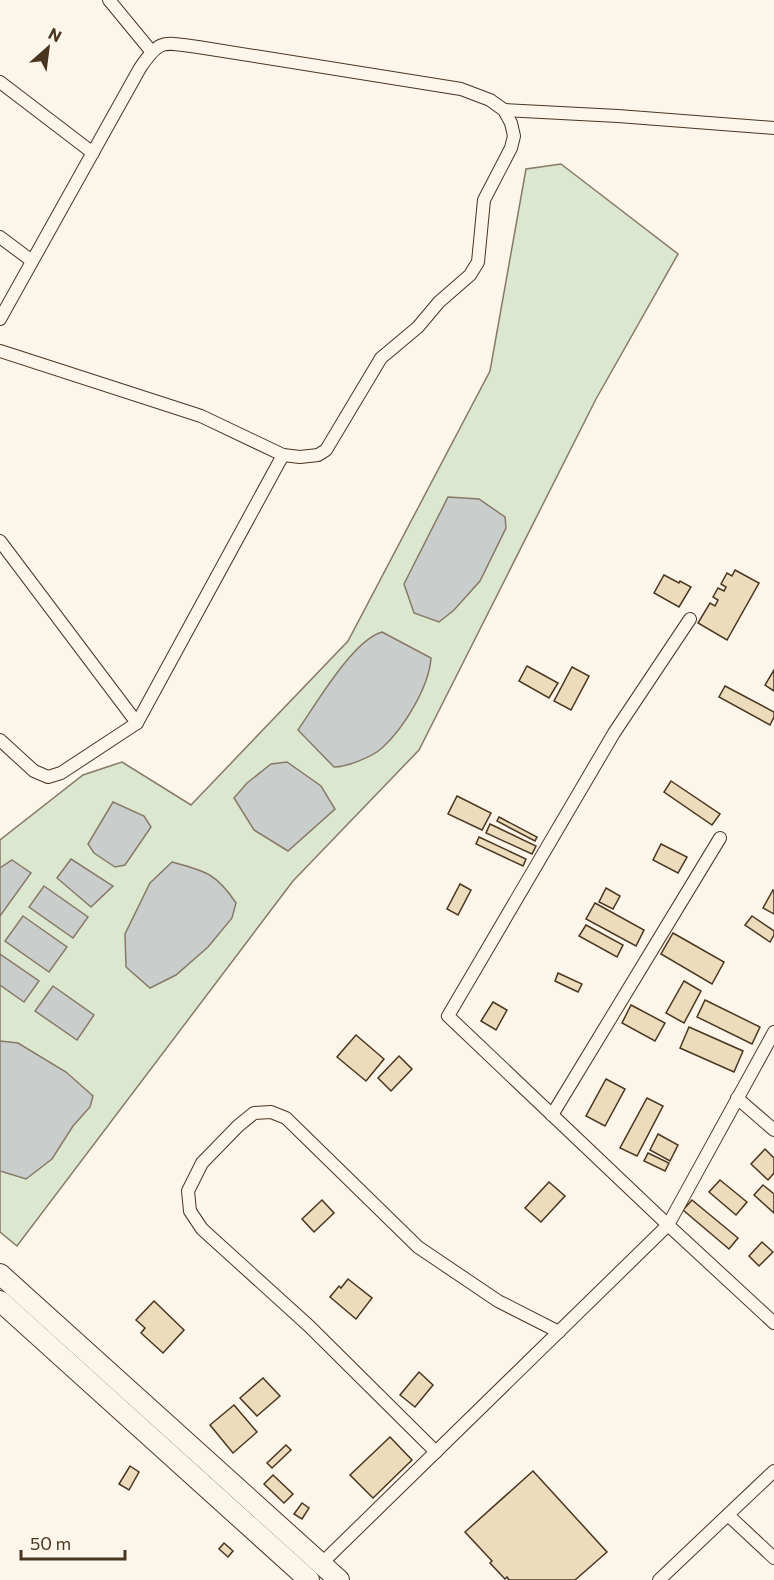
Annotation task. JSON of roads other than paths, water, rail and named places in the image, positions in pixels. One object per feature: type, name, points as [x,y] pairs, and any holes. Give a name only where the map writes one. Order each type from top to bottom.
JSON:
[{"type":"main road","points":[[0,1274],[339,1580]]},
{"type":"main road","points":[[0,1301],[309,1580]]},
{"type":"street","points":[[109,0],[151,51]]},
{"type":"street","points":[[0,319],[151,51],[164,43],[460,89],[490,100],[504,110],[511,123],[514,136],[511,148],[484,200],[478,262],[470,275],[439,302],[418,327],[381,358],[326,450],[318,455],[283,454],[201,416],[0,351]]},
{"type":"street","points":[[0,82],[93,153]]},
{"type":"street","points":[[504,110],[774,128]]},
{"type":"street","points":[[0,237],[32,261]]},
{"type":"street","points":[[0,740],[34,771],[48,777],[61,773],[137,723],[283,454]]},
{"type":"street","points":[[0,542],[137,723]]},
{"type":"street","points":[[690,619],[614,733],[448,1016],[774,1323]]},
{"type":"street","points":[[552,1115],[720,838]]},
{"type":"street","points":[[321,1564],[668,1225],[774,1032]]},
{"type":"street","points":[[737,1098],[774,1130]]},
{"type":"street","points":[[436,1452],[309,1326],[202,1229],[190,1211],[188,1191],[202,1163],[238,1126],[254,1113],[271,1112],[286,1118],[418,1247],[498,1301],[559,1332]]},
{"type":"street","points":[[659,1580],[774,1471]]},
{"type":"street","points":[[728,1515],[774,1558]]}]
